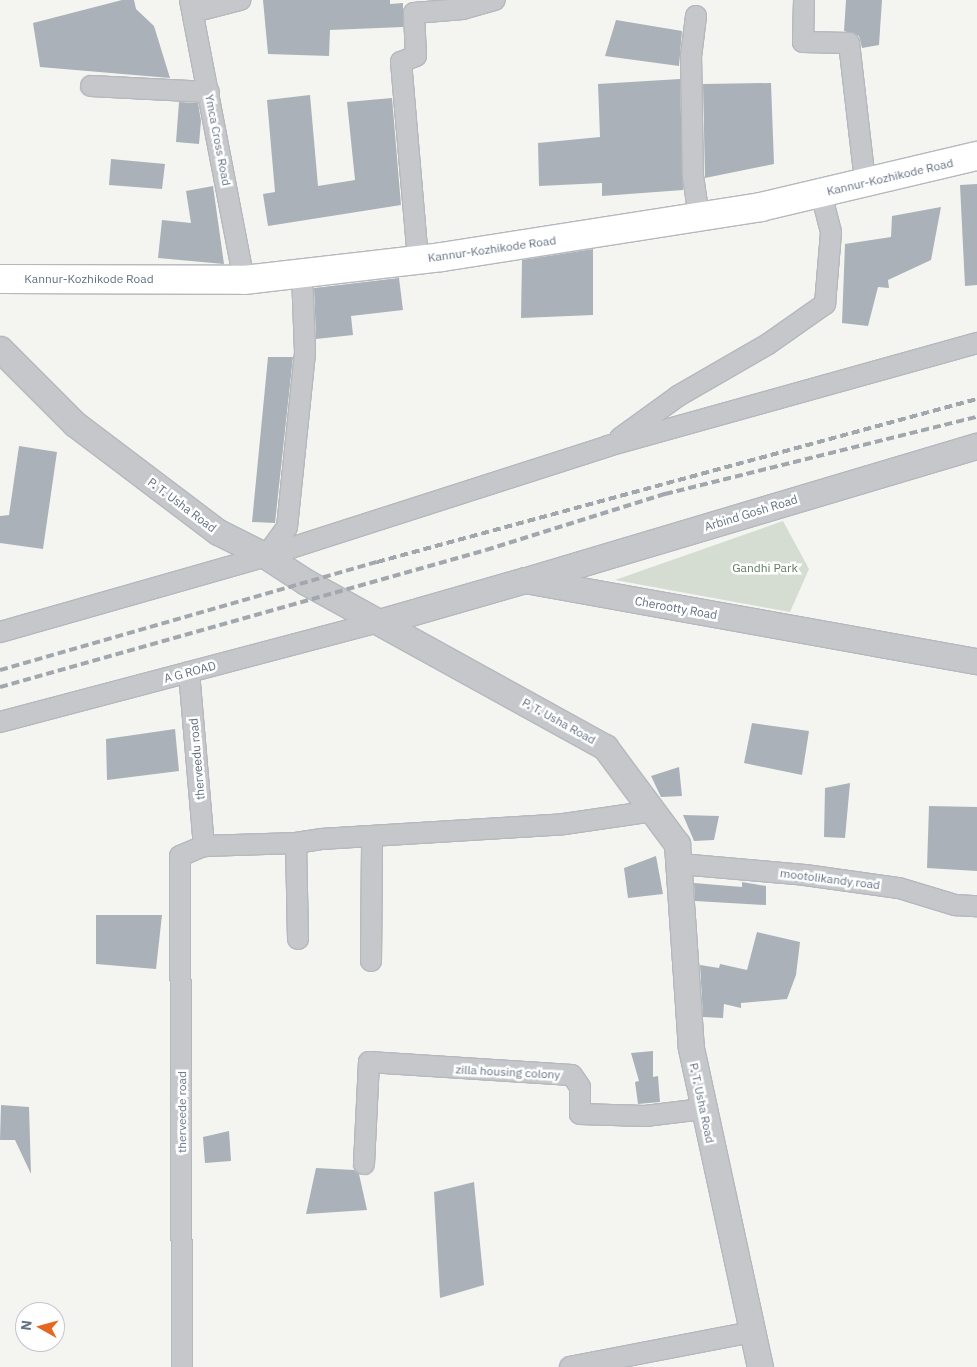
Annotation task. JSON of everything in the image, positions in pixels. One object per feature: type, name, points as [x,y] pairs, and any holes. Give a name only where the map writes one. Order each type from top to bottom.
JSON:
[{"type":"main road","name":"Kannur-Kozhikode Road","points":[[0,279],[244,280],[418,260],[699,217],[821,193],[977,156]]},
{"type":"street","points":[[191,6],[240,0]]},
{"type":"street","points":[[418,260],[401,62],[416,56],[414,13],[463,9],[495,0]]},
{"type":"street","points":[[804,0],[803,42],[849,43],[865,182]]},
{"type":"street","name":"Ymca Cross Road","points":[[191,6],[244,280]]},
{"type":"street","points":[[696,16],[691,55],[692,167],[699,217]]},
{"type":"street","points":[[91,86],[209,92]]},
{"type":"street","points":[[608,446],[678,396],[768,344],[825,304],[831,232],[821,193]]},
{"type":"street","points":[[266,556],[287,527],[305,352],[302,273]]},
{"type":"street","points":[[0,632],[266,556],[608,446],[977,343]]},
{"type":"street","name":"P. T. Usha Road","points":[[0,349],[75,424],[218,532],[266,556],[306,582],[605,746],[677,844],[680,864],[691,1048],[760,1367]]},
{"type":"street","name":"Arbind Gosh Road","points":[[525,580],[977,446]]},
{"type":"street","name":"Cherootty Road","points":[[379,622],[525,580],[977,661]]},
{"type":"street","name":"A G ROAD","points":[[0,722],[379,622]]},
{"type":"street","name":"therveedu road","points":[[189,672],[204,846]]},
{"type":"street","points":[[204,846],[296,843],[372,836],[564,824],[653,811]]},
{"type":"street","points":[[371,961],[372,836]]},
{"type":"street","points":[[296,843],[298,939]]},
{"type":"street","name":"therveede road","points":[[182,1367],[180,856],[204,846]]},
{"type":"street","name":"mootolikandy road","points":[[680,864],[805,875],[871,884],[899,888],[955,905],[977,906]]},
{"type":"street","name":"zilla housing colony","points":[[364,1164],[369,1062],[572,1076],[580,1087],[580,1114],[645,1116],[703,1110]]},
{"type":"street","points":[[570,1367],[752,1332]]},
{"type":"green space","name":"Gandhi Park","points":[[783,521],[809,569],[790,612],[615,580]]},
{"type":"building","points":[[122,0],[134,0],[136,9],[154,26],[170,78],[40,67],[33,23]]},
{"type":"building","points":[[263,0],[390,0],[390,4],[403,3],[403,27],[330,30],[329,56],[268,54]]},
{"type":"building","points":[[846,0],[882,0],[879,45],[862,48],[859,36],[844,31]]},
{"type":"building","points":[[616,20],[682,31],[679,66],[605,56]]},
{"type":"building","points":[[680,79],[683,190],[602,196],[602,183],[539,186],[538,143],[600,137],[598,84]]},
{"type":"building","points":[[771,83],[774,164],[705,178],[703,84]]},
{"type":"building","points":[[310,95],[318,186],[355,180],[347,102],[392,98],[401,205],[268,226],[263,194],[275,192],[267,100]]},
{"type":"building","points":[[179,102],[198,103],[201,121],[199,144],[176,142]]},
{"type":"building","points":[[111,159],[165,164],[162,189],[109,185]]},
{"type":"building","points":[[977,184],[977,285],[965,286],[960,185]]},
{"type":"building","points":[[213,186],[224,264],[158,258],[162,220],[191,223],[186,191]]},
{"type":"building","points":[[941,207],[931,260],[888,280],[889,288],[878,287],[868,326],[842,323],[845,244],[891,237],[892,216]]},
{"type":"building","points":[[593,249],[593,315],[521,318],[522,260]]},
{"type":"building","points":[[399,278],[403,310],[351,316],[353,335],[316,339],[314,288]]},
{"type":"building","points":[[268,357],[293,357],[275,523],[252,522]]},
{"type":"building","points":[[19,446],[57,452],[43,549],[0,543],[0,516],[9,515]]},
{"type":"building","points":[[752,723],[809,731],[802,775],[744,763]]},
{"type":"building","points":[[175,729],[179,771],[107,780],[106,739]]},
{"type":"building","points":[[679,767],[682,796],[661,797],[651,776]]},
{"type":"building","points":[[850,783],[845,838],[824,837],[825,788]]},
{"type":"building","points":[[929,806],[977,807],[977,871],[927,868]]},
{"type":"building","points":[[683,815],[719,816],[714,840],[694,841]]},
{"type":"building","points":[[656,856],[663,894],[628,898],[624,868]]},
{"type":"building","points":[[742,882],[766,886],[766,905],[695,901],[694,883],[742,887]]},
{"type":"building","points":[[96,915],[162,915],[156,969],[96,964]]},
{"type":"building","points":[[757,932],[800,942],[796,975],[787,999],[741,1003],[741,1008],[724,1004],[723,1018],[703,1017],[700,965],[719,968],[720,964],[747,970]]},
{"type":"building","points":[[653,1051],[653,1077],[658,1076],[660,1102],[638,1104],[635,1082],[639,1081],[631,1053]]},
{"type":"building","points":[[1,1105],[29,1107],[31,1174],[15,1140],[0,1140]]},
{"type":"building","points":[[229,1131],[231,1161],[205,1163],[203,1137]]},
{"type":"building","points":[[316,1168],[354,1170],[359,1174],[367,1210],[306,1214]]},
{"type":"building","points":[[474,1182],[484,1285],[440,1298],[434,1192]]},
{"type":"railway","points":[[0,670],[377,562],[977,399]]},
{"type":"railway","points":[[0,687],[486,550],[665,494],[977,417]]}]
